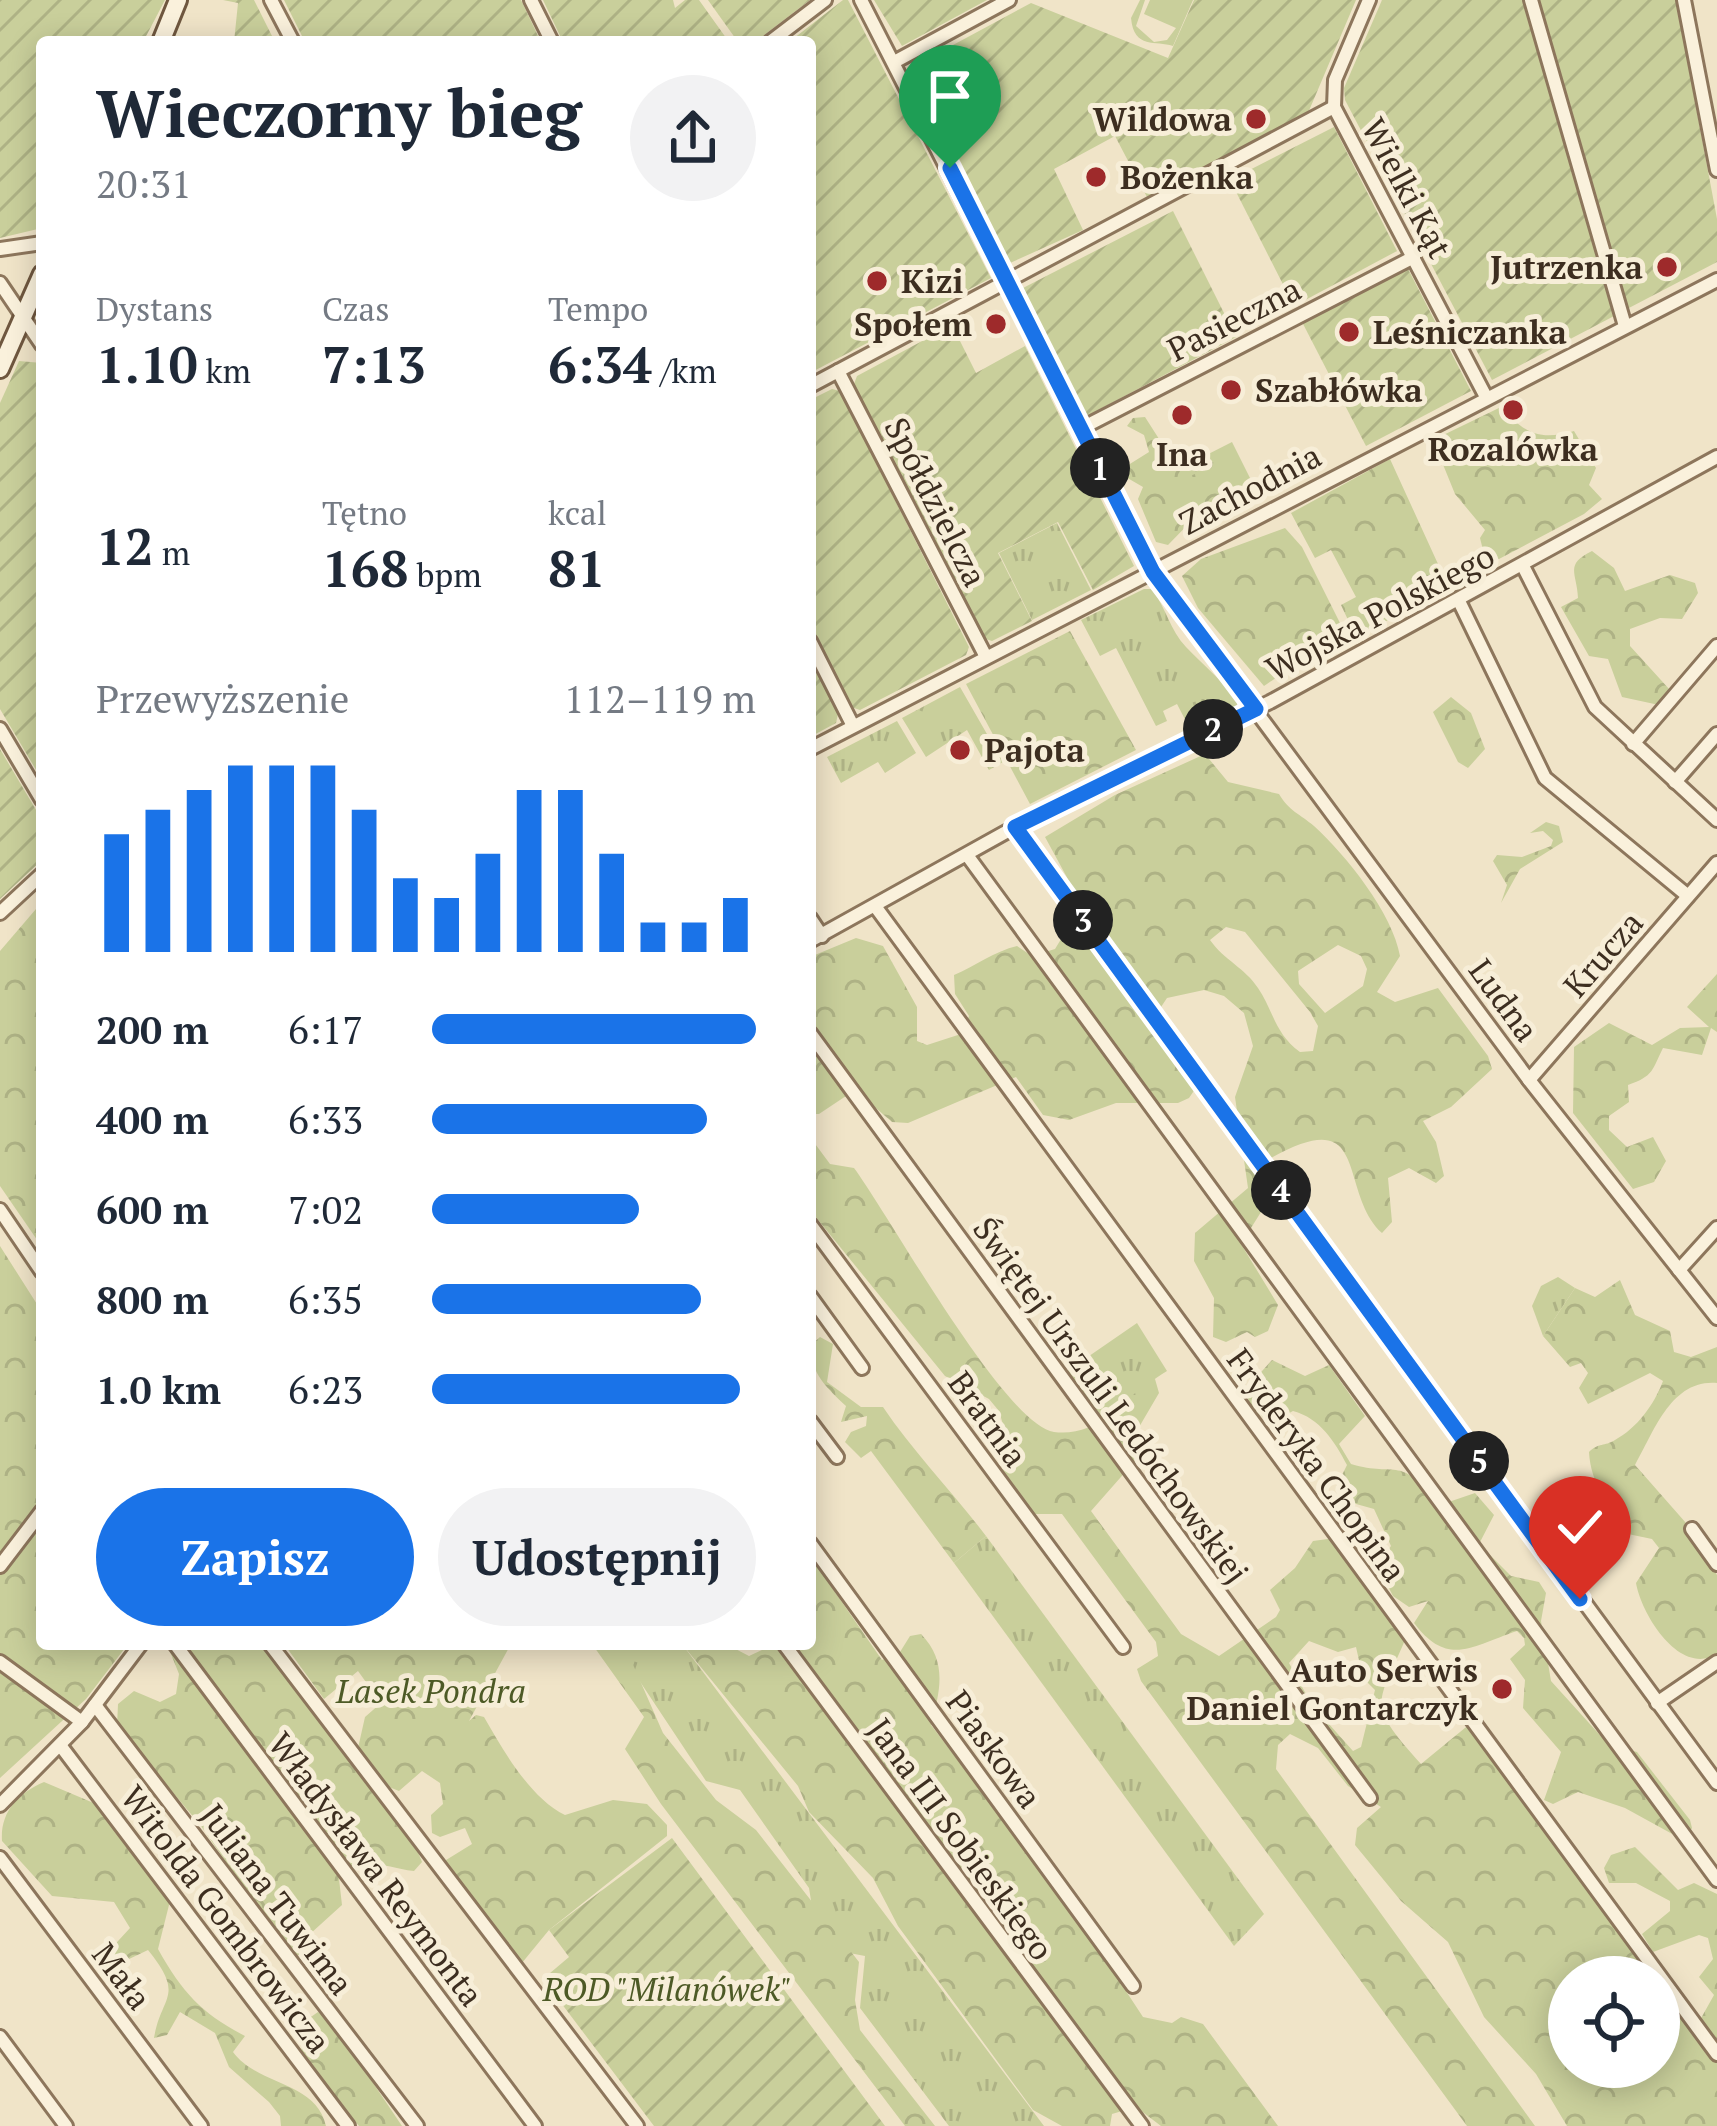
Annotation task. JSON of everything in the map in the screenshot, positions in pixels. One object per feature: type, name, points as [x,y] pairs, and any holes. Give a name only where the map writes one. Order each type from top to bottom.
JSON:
[{"type":"street","points":[[163,36],[178,0]]},
{"type":"street","points":[[272,0],[290,36]]},
{"type":"street","points":[[531,0],[549,36]]},
{"type":"street","points":[[778,36],[825,0]]},
{"type":"street","name":"Ludna","points":[[861,0],[1153,572],[1529,1080],[1717,1318]]},
{"type":"street","points":[[896,61],[1010,0]]},
{"type":"street","name":"Wielki Kąt","points":[[1369,0],[1335,80],[1334,107],[1485,395]]},
{"type":"street","points":[[1531,0],[1625,326]]},
{"type":"street","points":[[1684,0],[1717,170]]},
{"type":"street","points":[[816,383],[1334,107]]},
{"type":"street","points":[[0,249],[36,244]]},
{"type":"street","name":"Pasieczna","points":[[1080,429],[1414,257]]},
{"type":"street","name":"Zachodnia","points":[[816,746],[1485,395],[1717,280]]},
{"type":"street","points":[[0,283],[36,336]]},
{"type":"street","points":[[0,369],[36,287]]},
{"type":"street","name":"Spółdzielcza","points":[[838,371],[986,657]]},
{"type":"street","name":"Wojska Polskiego","points":[[816,939],[1015,827],[1256,709],[1459,601],[1717,457]]},
{"type":"street","points":[[1522,566],[1595,707],[1717,820]]},
{"type":"street","points":[[1459,601],[1545,778],[1688,896]]},
{"type":"street","points":[[1633,744],[1717,646]]},
{"type":"street","points":[[816,653],[854,726]]},
{"type":"street","points":[[0,729],[36,790]]},
{"type":"street","points":[[1675,782],[1717,734]]},
{"type":"street","points":[[1015,827],[1717,1784]]},
{"type":"street","points":[[967,855],[1717,1880]]},
{"type":"street","name":"Krucza","points":[[1529,1080],[1717,863]]},
{"type":"street","points":[[0,913],[36,880]]},
{"type":"street","name":"Fryderyka Chopina","points":[[875,906],[1717,2054]]},
{"type":"street","name":"Świętej Urszuli Ledóchowskiej","points":[[816,1041],[1370,1798]]},
{"type":"street","points":[[0,1210],[36,1263]]},
{"type":"street","points":[[1679,1270],[1717,1228]]},
{"type":"street","name":"Bratnia","points":[[816,1231],[1123,1647]]},
{"type":"street","points":[[816,1304],[862,1368]]},
{"type":"street","points":[[816,1428],[837,1457]]},
{"type":"street","points":[[0,1565],[36,1519]]},
{"type":"street","points":[[1692,1529],[1717,1564]]},
{"type":"street","name":"Piaskowa","points":[[816,1552],[1133,1986]]},
{"type":"street","points":[[0,1805],[82,1722],[136,1650]]},
{"type":"street","name":"Władysława Reymonta","points":[[179,1650],[535,2126]]},
{"type":"street","points":[[275,1650],[637,2126]]},
{"type":"street","name":"Jana III Sobieskiego","points":[[788,1650],[1142,2126]]},
{"type":"street","points":[[0,1662],[82,1722]]},
{"type":"street","points":[[1657,1703],[1717,1662]]},
{"type":"street","name":"Juliana Tuwima","points":[[95,1705],[417,2126]]},
{"type":"street","name":"Witolda Gombrowicza","points":[[60,1745],[348,2126]]},
{"type":"street","name":"Mała","points":[[0,1858],[201,2126]]},
{"type":"street","points":[[0,2037],[66,2126]]},
{"type":"green space","points":[[0,0],[165,0],[146,36],[36,36],[36,229],[0,238]]},
{"type":"green space","points":[[223,0],[254,0],[272,36],[235,36],[238,3]]},
{"type":"green space","points":[[284,0],[521,0],[538,36],[302,36]]},
{"type":"green space","points":[[543,0],[673,0],[675,8],[685,0],[699,0],[725,36],[560,36]]},
{"type":"green space","points":[[708,0],[810,0],[763,36],[734,36]]},
{"type":"green space","points":[[848,0],[991,278],[816,370],[816,36],[797,36]]},
{"type":"green space","points":[[874,0],[987,0],[902,46]]},
{"type":"green space","points":[[1140,0],[1145,0],[1136,26],[1154,42],[1167,40],[1176,28],[1144,14],[1150,0],[1193,0],[1173,46],[1147,42],[1136,35],[1131,18]]},
{"type":"green space","points":[[1194,0],[1356,0],[1308,113],[1147,197],[1115,136],[1054,169],[1083,230],[1010,263],[914,66],[1031,3],[1168,58]]},
{"type":"green space","points":[[1382,0],[1524,0],[1616,315],[1492,380],[1345,100],[1344,88]]},
{"type":"green space","points":[[1536,0],[1676,0],[1717,219],[1717,262],[1627,309]]},
{"type":"green space","points":[[1334,127],[1397,251],[1294,306],[1230,180]]},
{"type":"green space","points":[[1173,211],[1236,337],[1087,416],[1023,288]]},
{"type":"green space","points":[[1406,265],[1471,391],[1366,446],[1301,320]]},
{"type":"green space","points":[[952,325],[976,373],[1025,346],[1134,566],[1093,590],[1058,522],[998,553],[1032,621],[992,641],[983,638],[854,384],[857,376]]},
{"type":"green space","points":[[19,361],[36,362],[36,770],[0,709],[0,403]]},
{"type":"green space","points":[[832,389],[840,391],[969,647],[966,655],[860,710],[851,707],[816,638],[816,397]]},
{"type":"green space","points":[[1501,407],[1534,433],[1574,431],[1596,468],[1589,485],[1602,499],[1584,514],[1499,559],[1484,554],[1480,538],[1485,530],[1455,494],[1433,440]]},
{"type":"green space","points":[[1145,417],[1184,478],[1223,464],[1234,477],[1237,496],[1215,508],[1204,508],[1168,545],[1156,542],[1138,499],[1143,487],[1124,476],[1125,467],[1149,452],[1144,435],[1127,426],[1133,418]]},
{"type":"green space","points":[[1232,442],[1259,496],[1199,526],[1171,473]]},
{"type":"green space","points":[[1390,459],[1449,588],[1356,637],[1341,605],[1356,597],[1331,550],[1315,558],[1291,513]]},
{"type":"green space","points":[[1057,523],[1091,590],[1032,620],[999,553]]},
{"type":"green space","points":[[1285,528],[1302,547],[1344,631],[1264,686],[1198,608],[1182,576],[1201,559]]},
{"type":"green space","points":[[1592,551],[1614,568],[1625,591],[1670,575],[1695,583],[1698,593],[1682,619],[1660,618],[1630,629],[1630,646],[1670,690],[1659,705],[1622,697],[1608,659],[1589,656],[1561,607],[1578,598],[1575,565]]},
{"type":"green space","points":[[1152,589],[1181,640],[1238,701],[1235,711],[1191,731],[1177,704],[1163,711],[1167,721],[1156,726],[1116,648],[1100,656],[1081,620]]},
{"type":"green space","points":[[1070,631],[1136,750],[1030,804],[966,684]]},
{"type":"green space","points":[[816,670],[838,714],[836,723],[816,734]]},
{"type":"green space","points":[[960,687],[1003,762],[989,770],[967,730],[926,757],[902,718]]},
{"type":"green space","points":[[1451,697],[1471,713],[1485,749],[1468,768],[1458,762],[1433,712]]},
{"type":"green space","points":[[897,721],[916,753],[885,773],[878,762],[841,783],[827,757]]},
{"type":"green space","points":[[0,749],[36,810],[36,866],[0,899]]},
{"type":"green space","points":[[1205,754],[1228,782],[1279,794],[1340,853],[1366,886],[1388,922],[1400,956],[1377,992],[1395,1002],[1438,988],[1488,1056],[1492,1069],[1451,1107],[1423,1121],[1436,1142],[1444,1176],[1436,1183],[1409,1168],[1388,1178],[1392,1222],[1382,1233],[1368,1215],[1348,1158],[1339,1146],[1325,1140],[1303,1143],[1271,1158],[1271,1196],[1241,1244],[1278,1305],[1268,1331],[1255,1337],[1247,1332],[1226,1342],[1213,1337],[1214,1298],[1194,1261],[1195,1233],[1248,1188],[1235,1097],[1253,1046],[1244,1013],[1224,996],[1204,990],[1167,998],[1161,1007],[1206,1073],[1189,1098],[1178,1103],[1116,1103],[1069,1120],[1043,1115],[1016,1077],[908,1123],[892,1122],[855,1090],[816,1114],[816,955],[856,938],[883,946],[917,1007],[917,1041],[927,1045],[961,1034],[969,1016],[955,994],[954,975],[1017,946],[1032,956],[1055,949],[1069,926],[1076,894],[1045,837],[1115,795]],"holes":[[[1226,927],[1245,932],[1310,1012],[1318,1026],[1313,1051],[1300,1052],[1292,1045],[1253,981],[1210,940]],[[1338,945],[1361,956],[1367,969],[1363,986],[1325,1013],[1299,984],[1298,971]]]},
{"type":"green space","points":[[1546,822],[1559,826],[1563,842],[1520,869],[1501,903],[1507,885],[1493,861],[1497,855],[1522,857],[1551,846],[1553,840],[1543,831],[1530,833]]},
{"type":"green space","points":[[36,909],[36,1238],[0,1186],[0,951]]},
{"type":"green space","points":[[1717,974],[1717,1032],[1711,1028],[1702,1055],[1663,1048],[1648,1075],[1628,1085],[1629,1102],[1609,1116],[1609,1130],[1627,1147],[1653,1137],[1666,1161],[1654,1182],[1633,1189],[1573,1113],[1574,1047],[1609,1023],[1652,1045],[1680,1028],[1709,1027],[1687,1007]]},
{"type":"green space","points":[[816,1145],[830,1164],[854,1168],[978,1358],[1033,1421],[1054,1432],[1082,1430],[1118,1409],[1147,1380],[1155,1379],[1159,1393],[1128,1446],[1135,1461],[1091,1511],[1181,1634],[1219,1656],[1276,1617],[1280,1610],[1270,1590],[1295,1568],[1313,1541],[1335,1538],[1407,1635],[1384,1690],[1382,1702],[1390,1727],[1421,1764],[1471,1723],[1640,1956],[1548,1956],[1548,2088],[1680,2088],[1680,2011],[1717,2062],[1717,2126],[1567,2126],[1536,2074],[1484,2017],[1448,1942],[1401,1901],[1355,1845],[1357,1828],[1381,1807],[1348,1786],[1318,1748],[1290,1734],[1278,1745],[1276,1769],[1535,2126],[1467,2126],[1141,1681],[1137,1669],[1158,1656],[1156,1642],[1062,1514],[1025,1514],[1001,1475],[1010,1448],[999,1411],[989,1399],[945,1376],[816,1217]],"holes":[[[1309,1641],[1338,1652],[1356,1647],[1363,1678],[1375,1690],[1361,1747],[1353,1751],[1312,1705],[1289,1663]]]},
{"type":"green space","points":[[0,1246],[36,1303],[36,1650],[123,1650],[86,1699],[0,1778]]},
{"type":"green space","points":[[1558,1277],[1575,1288],[1543,1336],[1532,1306],[1541,1286]]},
{"type":"green space","points":[[1620,1280],[1635,1315],[1670,1331],[1674,1352],[1691,1357],[1717,1347],[1717,1383],[1687,1389],[1676,1398],[1635,1465],[1686,1523],[1717,1575],[1717,1654],[1703,1659],[1676,1650],[1645,1610],[1636,1583],[1659,1548],[1652,1539],[1628,1534],[1598,1486],[1589,1452],[1631,1429],[1650,1407],[1663,1381],[1650,1373],[1588,1404],[1579,1388],[1588,1373],[1581,1363],[1570,1367],[1543,1336],[1575,1288],[1595,1297]]},
{"type":"green space","points":[[1137,1323],[1167,1371],[1098,1421],[1063,1374]]},
{"type":"green space","points":[[820,1337],[833,1344],[827,1382],[861,1407],[883,1407],[986,1536],[954,1563],[871,1451],[861,1458],[845,1442],[851,1432],[866,1426],[867,1416],[841,1422],[846,1406],[816,1371]]},
{"type":"green space","points":[[1272,1360],[1305,1376],[1329,1365],[1365,1416],[1339,1444],[1351,1464],[1406,1473],[1437,1506],[1475,1493],[1494,1515],[1479,1544],[1511,1576],[1539,1582],[1546,1593],[1541,1621],[1551,1681],[1608,1744],[1637,1752],[1690,1820],[1692,1828],[1685,1841],[1625,1808],[1578,1792],[1553,1804],[1544,1800],[1561,1752],[1523,1708],[1525,1680],[1510,1659],[1525,1645],[1524,1638],[1517,1631],[1474,1647],[1450,1649],[1426,1637],[1414,1623],[1428,1601],[1409,1607],[1393,1596],[1377,1565],[1391,1546],[1374,1509],[1349,1502],[1335,1489],[1347,1465],[1332,1440],[1303,1414],[1293,1411],[1272,1422],[1254,1411],[1244,1391]]},
{"type":"green space","points":[[986,1536],[1264,1914],[1234,1946],[954,1563]]},
{"type":"green space","points":[[816,1565],[882,1660],[900,1652],[910,1636],[921,1634],[938,1666],[939,1689],[931,1725],[1070,1906],[1143,2017],[1172,2023],[1181,2017],[1203,2024],[1278,2126],[1161,2126],[1136,2107],[1112,2114],[1110,2126],[1062,2126],[1033,2110],[898,1926],[873,1878],[809,1812],[798,1786],[687,1650],[738,1650],[749,1656],[762,1650],[816,1650]]},
{"type":"green space","points":[[169,1650],[266,1650],[418,1852],[422,1862],[414,1871],[365,1864],[339,1879],[342,1905],[310,1934],[314,1945],[305,1956],[290,1954],[201,1826],[117,1726],[118,1704],[134,1691],[160,1702],[176,1694],[179,1674]]},
{"type":"green space","name":"Lasek Pondra","points":[[288,1650],[508,1650],[469,1721],[476,1715],[484,1717],[529,1785],[565,1815],[613,1800],[647,1804],[667,1825],[667,1836],[549,1930],[517,1969],[438,1865],[472,1844],[465,1828],[440,1837],[432,1833],[431,1815],[443,1804],[440,1783],[422,1771],[399,1791],[389,1787],[358,1748],[365,1717],[381,1703],[358,1671],[324,1699]]},
{"type":"green space","points":[[596,1650],[627,1650],[663,1733],[716,1800],[756,1830],[859,1962],[855,2000],[860,2030],[935,2126],[905,2126],[661,1804],[625,1749],[644,1717]]},
{"type":"green space","points":[[619,1650],[687,1650],[1044,2126],[949,2126],[860,2008],[865,1956],[844,1952],[813,1913],[809,1888],[740,1790],[706,1781]]},
{"type":"green space","points":[[44,1782],[96,1804],[170,1901],[158,1949],[176,1978],[206,2011],[245,2036],[233,2052],[244,2063],[311,2100],[326,2126],[281,2126],[269,2102],[229,2067],[215,2033],[180,2012],[167,2035],[154,2038],[168,1996],[166,1978],[148,1950],[127,1960],[107,1953],[130,1928],[114,1902],[52,1896],[2,1841],[12,1805]]},
{"type":"green space","name":"ROD \"Milanówek\"","points":[[672,1838],[885,2126],[654,2126],[543,1979],[569,1957],[549,1930]]},
{"type":"green space","points":[[1635,1847],[1678,1890],[1694,1883],[1717,1894],[1717,2042],[1700,2020],[1714,1995],[1699,1977],[1713,1959],[1708,1938],[1699,1935],[1653,1952],[1642,1934],[1670,1911],[1670,1901],[1636,1883],[1609,1883],[1604,1868],[1611,1855]]},
{"type":"green space","points":[[318,2012],[330,2019],[402,2126],[359,2126],[301,2055],[305,2021]]},
{"type":"place","name":"Wildowa","points":[[1256,119]]},
{"type":"place","name":"Bożenka","points":[[1096,177]]},
{"type":"place","name":"Jutrzenka","points":[[1667,267]]},
{"type":"place","name":"Kizi","points":[[877,281]]},
{"type":"place","name":"Społem","points":[[996,324]]},
{"type":"place","name":"Leśniczanka","points":[[1349,332]]},
{"type":"place","name":"Szabłówka","points":[[1231,390]]},
{"type":"place","name":"Rozalówka","points":[[1513,410]]},
{"type":"place","name":"Ina","points":[[1182,415]]},
{"type":"place","name":"Pajota","points":[[960,750]]},
{"type":"place","name":"Auto Serwis Daniel Gontarczyk","points":[[1502,1689]]},
{"type":"route","points":[[950,168],[1153,572],[1256,709],[1015,827],[1580,1599]]}]
